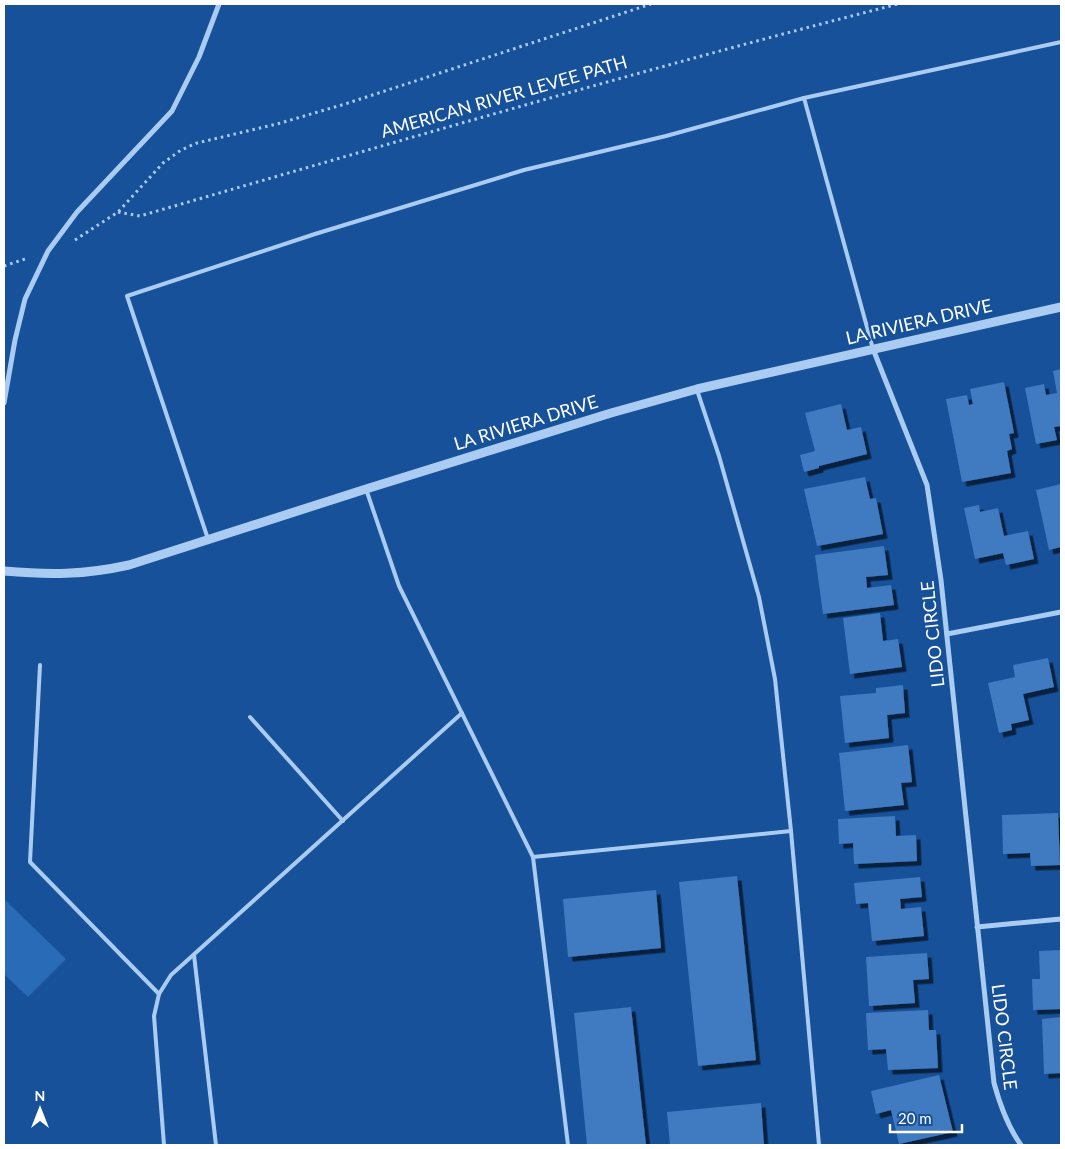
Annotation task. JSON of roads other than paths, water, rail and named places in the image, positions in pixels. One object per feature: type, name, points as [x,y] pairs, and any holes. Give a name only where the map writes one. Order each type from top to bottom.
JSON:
[{"type":"street","points":[[4,403],[15,340],[26,299],[48,251],[77,212],[172,111],[199,57],[219,4]]},
{"type":"street","name":"LA RIVIERA DRIVE","points":[[4,571],[44,575],[88,572],[129,565],[611,413],[697,390],[1061,306]]},
{"type":"street","name":"LIDO CIRCLE","points":[[873,349],[927,484],[942,580],[994,1083],[1006,1118],[1021,1145]]},
{"type":"street","points":[[947,634],[1061,612]]},
{"type":"street","points":[[977,927],[1061,919]]},
{"type":"lane","points":[[208,539],[127,296],[315,234],[524,170],[666,136],[804,98],[1061,42]]},
{"type":"lane","points":[[804,98],[873,349]]},
{"type":"lane","points":[[697,390],[719,456],[758,597],[774,679],[792,831],[820,1145]]},
{"type":"lane","points":[[366,489],[399,586],[533,857],[568,1145]]},
{"type":"lane","points":[[40,665],[30,862],[159,994]]},
{"type":"lane","points":[[164,1145],[154,1016],[159,994],[171,975],[462,713]]},
{"type":"lane","points":[[250,717],[343,821]]},
{"type":"lane","points":[[533,857],[792,831]]},
{"type":"lane","points":[[194,955],[216,1145]]}]
